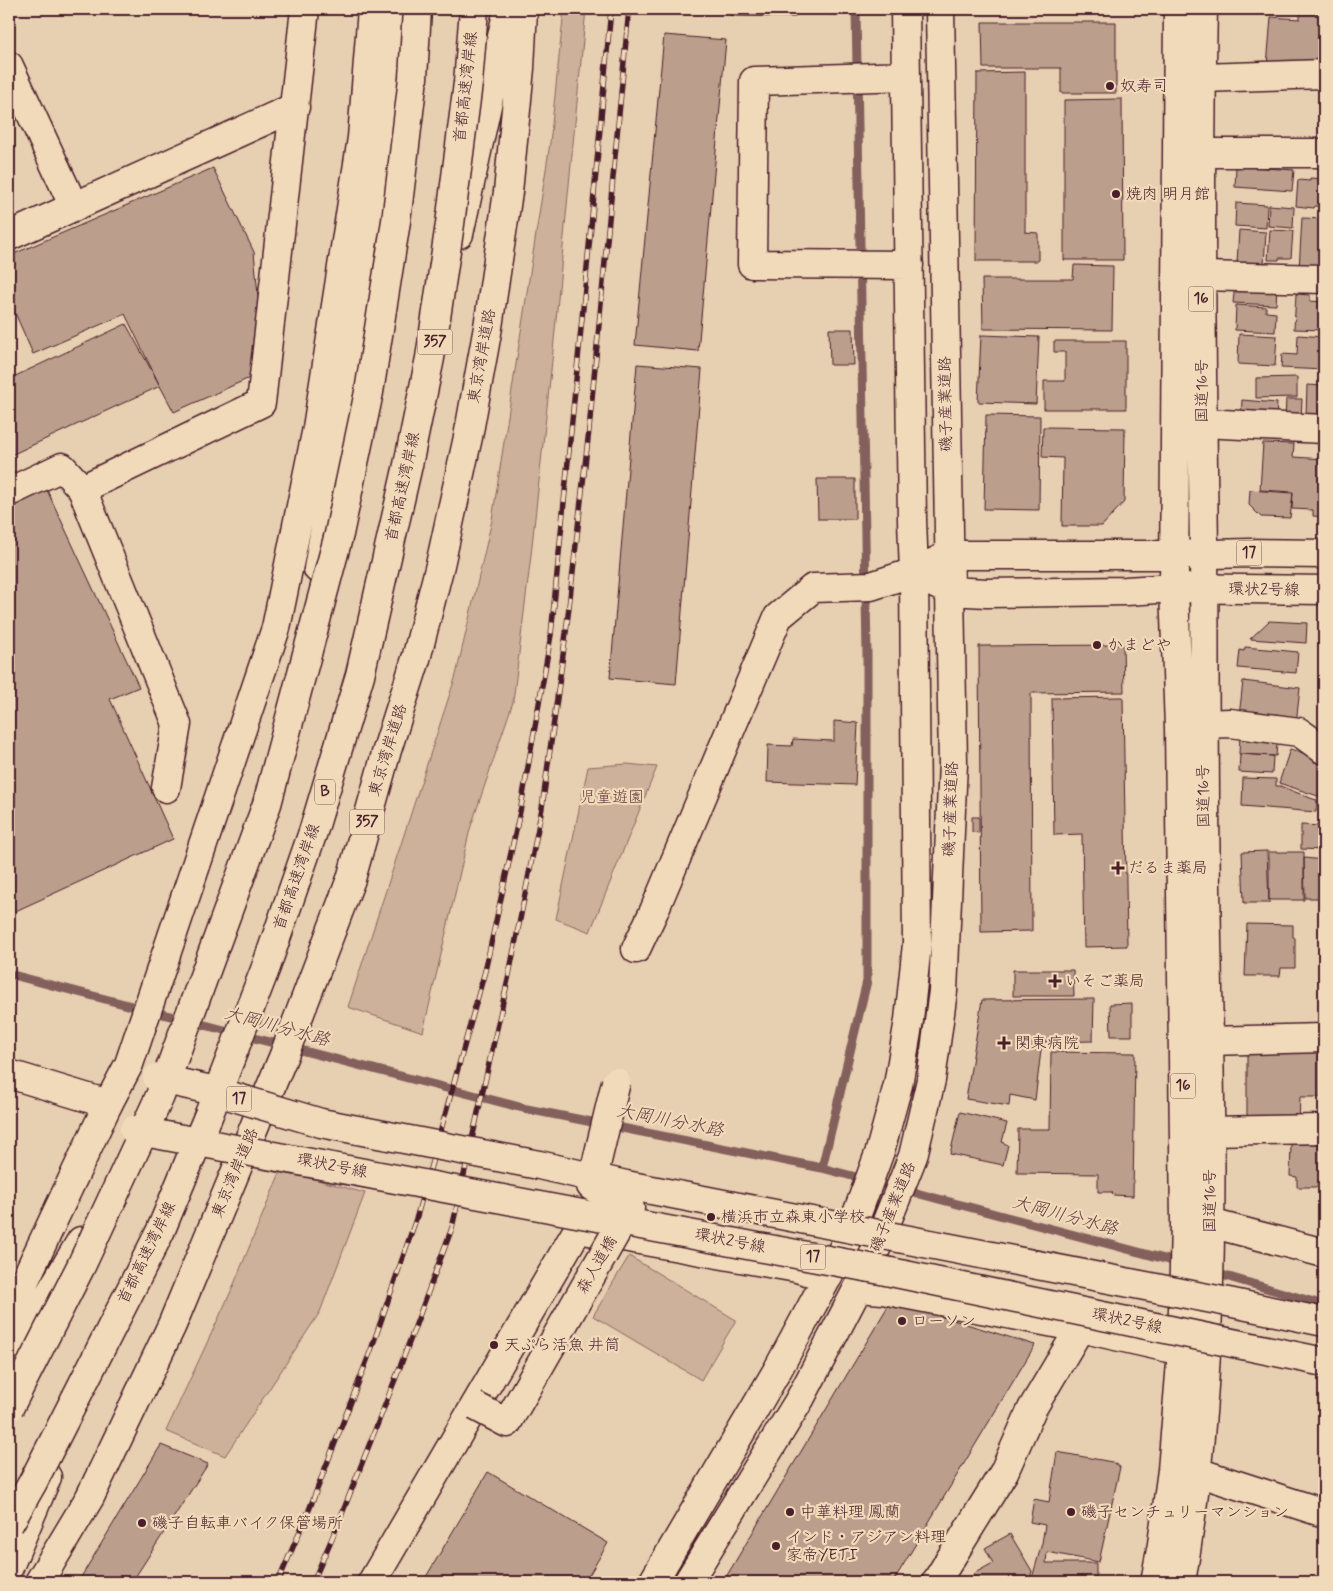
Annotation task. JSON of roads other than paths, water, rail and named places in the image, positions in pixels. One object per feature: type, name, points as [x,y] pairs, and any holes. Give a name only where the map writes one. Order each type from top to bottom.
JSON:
[{"type":"main road","points":[[82,489],[260,404],[305,9]]},
{"type":"main road","points":[[9,1314],[108,1104],[129,1064],[276,628],[317,428],[362,138],[372,9]]},
{"type":"main road","points":[[9,1394],[96,1216],[157,1078],[255,809],[303,647],[323,543],[369,270],[384,164],[394,9]]},
{"type":"main road","points":[[9,1408],[81,1266],[160,1096],[267,804],[339,534],[369,392],[396,221],[413,78],[417,9]]},
{"type":"main road","name":"首都高速湾岸線","points":[[9,1524],[34,1482],[160,1232],[266,966],[313,832],[360,675],[408,465],[430,358],[468,83],[474,9]]},
{"type":"main road","name":"357","points":[[9,1509],[112,1304],[152,1232],[245,1003],[307,828],[353,673],[431,359],[508,9]]},
{"type":"main road","name":"東京湾岸道路","points":[[39,1582],[90,1497],[172,1325],[284,1056],[351,879],[387,750],[416,659],[440,565],[468,437],[488,327],[508,192],[520,68],[523,9]]},
{"type":"main road","name":"磯子産業道路","points":[[653,1582],[778,1369],[847,1241],[880,1151],[898,1085],[910,1020],[917,944],[914,572],[905,9]]},
{"type":"main road","name":"磯子産業道路","points":[[688,1582],[800,1399],[858,1288],[913,1156],[931,1080],[943,991],[953,763],[940,9]]},
{"type":"main road","name":"国道16号","points":[[1174,556],[1178,9]]},
{"type":"main road","name":"国道16号","points":[[1155,1582],[1172,1470],[1194,1353],[1210,1223],[1203,724],[1204,556],[1201,276],[1203,9]]},
{"type":"main road","points":[[9,66],[74,207]]},
{"type":"main road","points":[[1202,78],[1324,74]]},
{"type":"main road","points":[[906,76],[754,82],[752,264],[909,265]]},
{"type":"main road","points":[[9,236],[295,107]]},
{"type":"main road","points":[[1202,153],[1324,153]]},
{"type":"main road","points":[[1201,276],[1324,279]]},
{"type":"main road","points":[[1202,423],[1324,429]]},
{"type":"main road","points":[[9,492],[62,467],[82,489],[178,724],[166,788]]},
{"type":"main road","name":"17","points":[[1174,556],[1250,553],[1324,554]]},
{"type":"main road","points":[[636,950],[778,617],[813,588],[860,586],[914,572],[949,555],[1174,556]]},
{"type":"main road","name":"16","points":[[1174,556],[1174,588]]},
{"type":"main road","points":[[914,572],[949,592],[1126,591],[1174,588]]},
{"type":"main road","name":"国道16号","points":[[1174,588],[1179,728],[1185,1223],[1194,1353],[1197,1472],[1181,1582]]},
{"type":"main road","name":"17","points":[[1174,588],[1204,588]]},
{"type":"main road","name":"環状2号線","points":[[1204,588],[1324,590]]},
{"type":"main road","points":[[1203,724],[1230,723],[1298,732],[1324,750]]},
{"type":"main road","points":[[1208,1042],[1324,1038]]},
{"type":"main road","points":[[9,1074],[108,1104]]},
{"type":"main road","name":"17","points":[[157,1078],[211,1090],[321,1123],[1324,1322]]},
{"type":"main road","name":"森人道橋","points":[[475,1406],[507,1423],[630,1208],[591,1186],[616,1082]]},
{"type":"main road","points":[[1210,1131],[1324,1129]]},
{"type":"main road","name":"環状2号線","points":[[134,1130],[309,1161],[880,1270],[1324,1362]]},
{"type":"main road","points":[[9,1362],[96,1216]]},
{"type":"main road","points":[[1210,1223],[1324,1253]]},
{"type":"main road","points":[[372,1582],[578,1228],[796,1268],[828,1277]]},
{"type":"main road","points":[[9,1567],[152,1232]]},
{"type":"main road","points":[[858,1288],[882,1290],[1080,1328],[1194,1353]]},
{"type":"main road","points":[[936,1582],[1004,1472],[1032,1410],[1080,1328]]},
{"type":"main road","points":[[1197,1472],[1324,1513]]},
{"type":"main road","points":[[679,1538],[705,1554]]},
{"type":"waterway","points":[[822,1168],[867,981],[867,655],[856,9]]},
{"type":"waterway","name":"大岡川分水路","points":[[9,974],[527,1109],[822,1168],[1180,1263]]},
{"type":"waterway","name":"大岡川分水路","points":[[1212,1272],[1324,1305]]},
{"type":"railway","points":[[278,1582],[309,1510],[371,1350],[417,1216],[485,971],[521,807],[551,635],[611,9]]},
{"type":"railway","points":[[313,1582],[400,1367],[452,1228],[509,975],[542,808],[566,633],[589,430],[629,9]]},
{"type":"place","name":"奴寿司","points":[[1110,86]]},
{"type":"place","name":"焼肉 明月館","points":[[1116,194]]},
{"type":"place","name":"かまどや","points":[[1097,645]]},
{"type":"place","name":"だるま薬局","points":[[1118,868]]},
{"type":"place","name":"いそご薬局","points":[[1055,981]]},
{"type":"place","name":"関東病院","points":[[1004,1043]]},
{"type":"place","name":"横浜市立森東小学校","points":[[711,1217]]},
{"type":"place","name":"ローソン","points":[[902,1321]]},
{"type":"place","name":"天ぷら活魚 井筒","points":[[494,1345]]},
{"type":"place","name":"中華料理 鳳蘭","points":[[790,1512]]},
{"type":"place","name":"磯子センチュリーマンション","points":[[1071,1512]]},
{"type":"place","name":"磯子自転車バイク保管場所","points":[[142,1523]]},
{"type":"place","name":"インド・アジアン料理 家帝YETI","points":[[776,1546]]},
{"type":"park label","name":"児童遊園","points":[[612,797]]}]
